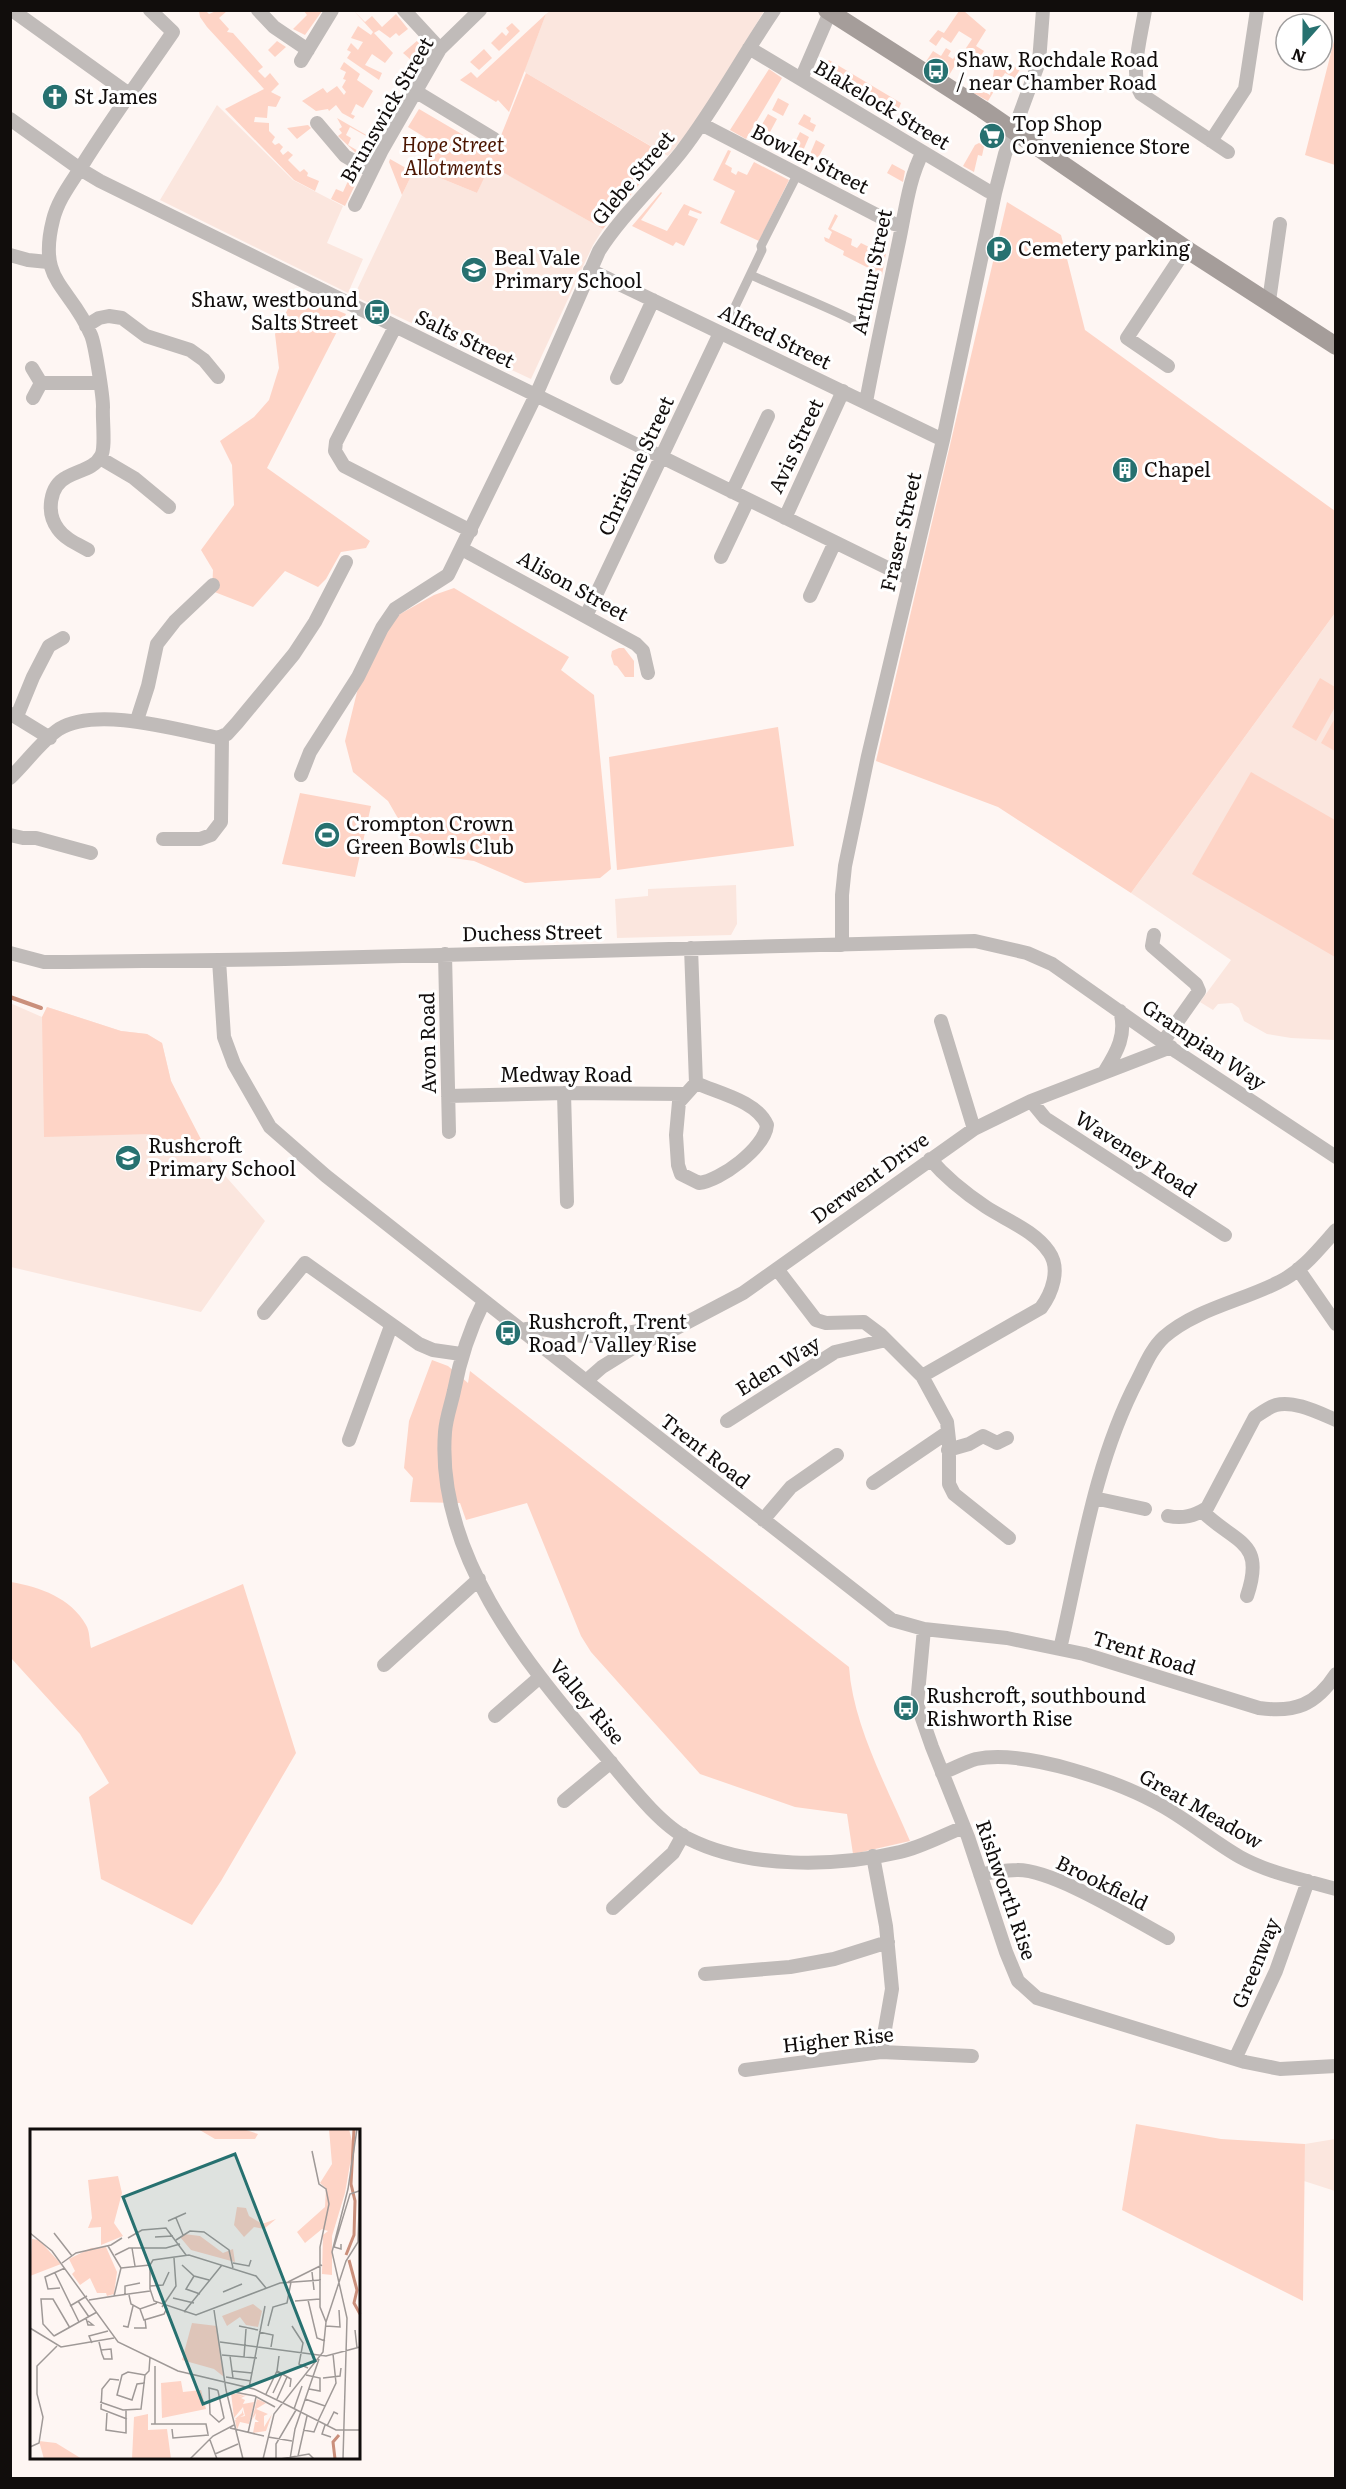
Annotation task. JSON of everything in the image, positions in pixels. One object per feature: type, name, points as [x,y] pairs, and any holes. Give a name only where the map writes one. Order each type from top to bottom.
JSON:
[{"type":"main road","points":[[828,11],[1014,130],[1186,249],[1335,346]]},
{"type":"street","points":[[88,550],[57,528],[52,512],[51,497],[57,484],[66,477],[86,469],[103,453],[103,399],[92,336],[67,293],[54,279],[48,262],[48,241],[54,217],[65,191],[173,32],[150,10]]},
{"type":"street","points":[[258,10],[304,55],[332,10]]},
{"type":"street","points":[[404,10],[440,49]]},
{"type":"street","name":"Brunswick Street","points":[[355,205],[371,171],[440,49],[480,10]]},
{"type":"street","name":"Glebe Street","points":[[301,775],[310,752],[358,677],[394,609],[448,575],[536,395],[590,270],[609,235],[701,124],[774,10]]},
{"type":"street","name":"Fraser Street","points":[[842,945],[842,895],[845,866],[868,756],[943,440],[995,193],[1005,154],[1039,62],[1043,10]]},
{"type":"street","points":[[1145,10],[1135,75],[1136,87],[1141,94],[1228,153]]},
{"type":"street","points":[[1211,141],[1245,89],[1257,10]]},
{"type":"street","points":[[13,11],[129,94]]},
{"type":"street","points":[[801,79],[828,11]]},
{"type":"street","name":"Blakelock Street","points":[[749,48],[988,191],[995,193]]},
{"type":"street","points":[[416,91],[494,139]]},
{"type":"street","name":"Salts Street","points":[[10,118],[80,169],[395,327],[910,579]]},
{"type":"street","points":[[317,123],[324,141],[371,171]]},
{"type":"street","name":"Bowler Street","points":[[701,124],[796,175],[902,226]]},
{"type":"street","name":"Arthur Street","points":[[866,402],[880,325],[911,187],[924,152]]},
{"type":"street","points":[[731,315],[762,250],[761,246],[796,175]]},
{"type":"street","points":[[1269,301],[1280,224]]},
{"type":"street","points":[[1168,366],[1127,338],[1186,249]]},
{"type":"street","points":[[10,255],[48,262]]},
{"type":"street","name":"Alfred Street","points":[[590,270],[943,440]]},
{"type":"street","points":[[751,274],[798,297],[811,299],[855,321]]},
{"type":"street","points":[[617,378],[653,300]]},
{"type":"street","points":[[86,326],[99,318],[109,316],[122,318],[146,336],[190,350],[204,360],[218,377]]},
{"type":"street","points":[[395,327],[336,442],[335,451],[344,466],[471,531]]},
{"type":"street","name":"Christine Street","points":[[586,616],[663,458],[720,333]]},
{"type":"street","points":[[32,368],[41,383]]},
{"type":"street","points":[[41,383],[100,383]]},
{"type":"street","points":[[33,398],[41,383]]},
{"type":"street","name":"Avis Street","points":[[785,518],[843,391]]},
{"type":"street","points":[[732,492],[768,416]]},
{"type":"street","points":[[100,458],[134,478],[169,507]]},
{"type":"street","points":[[721,557],[748,500]]},
{"type":"street","points":[[810,596],[835,542]]},
{"type":"street","name":"Alison Street","points":[[462,549],[636,644],[643,651],[648,672]]},
{"type":"street","points":[[10,778],[60,728],[85,721],[137,720],[222,737],[237,723],[294,654],[315,622],[346,562]]},
{"type":"street","points":[[137,720],[148,686],[157,644],[175,621],[213,585]]},
{"type":"street","points":[[50,738],[14,715],[49,646],[63,638]]},
{"type":"street","points":[[164,839],[200,839],[211,835],[220,822],[222,737]]},
{"type":"street","points":[[10,835],[36,838],[91,854]]},
{"type":"street","points":[[1154,935],[1152,946],[1196,984],[1199,991],[1167,1045]]},
{"type":"street","name":"Duchess Street","points":[[10,953],[51,962],[219,960],[975,941],[1028,953],[1052,964]]},
{"type":"street","points":[[691,948],[696,1083],[679,1102],[676,1135],[678,1165],[681,1174],[699,1183],[718,1177],[748,1154],[760,1142],[767,1125],[759,1113],[746,1104],[696,1083]]},
{"type":"street","name":"Avon Road","points":[[445,954],[449,1132]]},
{"type":"street","name":"Trent Road","points":[[219,960],[224,1037],[234,1064],[270,1126],[326,1176],[892,1620],[924,1629],[1007,1638],[1060,1649],[1259,1708],[1281,1711],[1307,1703],[1328,1685],[1335,1674]]},
{"type":"street","name":"Grampian Way","points":[[1052,964],[1167,1045],[1335,1155]]},
{"type":"street","points":[[1105,1071],[1121,1041],[1124,1023],[1120,1011]]},
{"type":"street","points":[[941,1021],[974,1129]]},
{"type":"street","name":"Derwent Drive","points":[[586,1381],[602,1367],[639,1344],[667,1333],[743,1293],[974,1129],[1031,1101],[1167,1045]]},
{"type":"street","points":[[564,1093],[567,1202]]},
{"type":"street","name":"Medway Road","points":[[448,1096],[564,1093],[684,1094]]},
{"type":"street","name":"Waveney Road","points":[[1031,1101],[1045,1118],[1225,1235]]},
{"type":"street","points":[[922,1376],[1041,1308],[1049,1296],[1054,1274],[1049,1251],[1029,1233],[983,1205],[944,1177],[930,1160]]},
{"type":"street","points":[[1060,1649],[1094,1498],[1117,1424],[1152,1352],[1165,1337],[1198,1316],[1281,1282],[1298,1269],[1335,1230]]},
{"type":"street","points":[[264,1313],[306,1263],[391,1326],[426,1347],[461,1354]]},
{"type":"street","points":[[777,1269],[816,1320],[826,1323],[864,1322],[886,1340],[922,1376],[946,1422],[949,1484],[954,1494],[1009,1538]]},
{"type":"street","points":[[1298,1269],[1335,1324]]},
{"type":"street","name":"Valley Rise","points":[[484,1301],[470,1328],[461,1354],[445,1431],[446,1474],[453,1515],[479,1579],[512,1640],[540,1677],[649,1805],[671,1827],[683,1835],[722,1850],[782,1863],[817,1863],[901,1852],[964,1827]]},
{"type":"street","points":[[349,1440],[391,1326]]},
{"type":"street","points":[[521,1330],[530,1328],[573,1335],[597,1336],[624,1334],[658,1327],[667,1333]]},
{"type":"street","name":"Eden Way","points":[[727,1421],[834,1352],[886,1340]]},
{"type":"street","points":[[1168,1516],[1178,1518],[1192,1516],[1207,1508],[1255,1417],[1276,1405],[1283,1405],[1305,1409],[1335,1420]]},
{"type":"street","points":[[873,1483],[948,1432]]},
{"type":"street","points":[[948,1450],[969,1444],[983,1436],[997,1443],[1007,1438]]},
{"type":"street","points":[[763,1520],[791,1487],[837,1455]]},
{"type":"street","points":[[1094,1498],[1145,1509]]},
{"type":"street","points":[[1202,1511],[1251,1552],[1255,1566],[1247,1596]]},
{"type":"street","points":[[384,1665],[479,1579]]},
{"type":"street","name":"Rishworth Rise","points":[[924,1629],[917,1704],[964,1827],[1006,1952],[1018,1981],[1026,1990],[1037,1998],[1235,2059],[1280,2069],[1335,2066]]},
{"type":"street","points":[[495,1716],[540,1677]]},
{"type":"street","name":"Great Meadow","points":[[942,1773],[975,1759],[992,1758],[1014,1759],[1101,1777],[1163,1806],[1240,1857],[1271,1870],[1335,1889]]},
{"type":"street","points":[[564,1801],[611,1762]]},
{"type":"street","points":[[612,1908],[673,1853],[683,1835]]},
{"type":"street","points":[[873,1856],[888,1942],[892,1989],[881,2052]]},
{"type":"street","name":"Brookfield","points":[[980,1874],[1018,1870],[1038,1874],[1069,1886],[1168,1938]]},
{"type":"street","name":"Greenway","points":[[1235,2059],[1276,1971],[1308,1881]]},
{"type":"street","points":[[705,1974],[790,1966],[834,1959],[888,1942]]},
{"type":"street","name":"Higher Rise","points":[[745,2070],[881,2052],[972,2056]]},
{"type":"shaded area","points":[[550,11],[764,11],[699,120],[668,156],[524,71],[546,14]]},
{"type":"shaded area","points":[[217,105],[293,180],[343,206],[327,243],[363,259],[348,293],[160,200]]},
{"type":"shaded area","name":"Beal Vale Primary School","points":[[489,164],[603,229],[593,245],[531,379],[354,296],[413,172],[418,169],[477,193]]},
{"type":"shaded area","points":[[1335,613],[1335,1040],[1291,1038],[1267,1034],[1244,1021],[1239,1008],[1232,1003],[1218,1004],[1213,1010],[1200,1002],[1231,960],[1131,893]]},
{"type":"shaded area","points":[[736,885],[737,924],[731,935],[617,938],[615,899],[648,896],[648,889]]},
{"type":"shaded area","name":"Rushcroft Primary School","points":[[10,1003],[42,1017],[47,1007],[121,1031],[147,1034],[162,1043],[171,1081],[189,1120],[213,1162],[265,1221],[201,1312],[11,1267]]},
{"type":"shaded area","points":[[1335,2139],[1335,2191],[1304,2181],[1305,2144]]},
{"type":"green space","points":[[199,11],[206,11],[209,14],[216,11],[227,11],[219,18],[229,29],[227,32],[233,33],[263,67],[258,71],[265,78],[270,73],[279,84],[271,92],[281,97],[276,107],[268,106],[267,118],[255,117],[254,122],[269,123],[269,131],[275,137],[272,142],[275,145],[279,143],[283,147],[280,151],[283,155],[288,151],[293,155],[288,160],[300,172],[304,169],[308,173],[307,176],[319,181],[315,191],[294,180],[225,109],[264,89],[207,27]]},
{"type":"green space","points":[[304,11],[322,11],[305,35],[293,29],[307,15]]},
{"type":"green space","points":[[354,11],[365,22],[372,16],[382,27],[396,14],[408,29],[399,36],[396,33],[390,38],[379,30],[374,33],[393,53],[385,63],[372,54],[365,65],[382,73],[379,80],[347,58],[351,52],[347,50],[351,43],[358,50],[363,42],[351,38],[358,26],[371,35],[373,32]]},
{"type":"green space","points":[[959,11],[964,11],[986,30],[976,46],[984,51],[980,57],[976,55],[972,61],[968,58],[972,52],[966,48],[972,39],[959,31],[951,43],[942,37],[936,46],[929,41],[938,30],[944,33]]},
{"type":"green space","points":[[546,14],[509,112],[498,100],[496,102],[460,80],[471,72],[477,78]]},
{"type":"green space","points":[[512,23],[520,31],[499,51],[491,43],[502,32],[506,36],[509,32],[506,28]]},
{"type":"green space","points":[[1335,37],[1336,165],[1305,155],[1326,72],[1334,72]]},
{"type":"green space","points":[[418,40],[426,52],[419,67],[403,53]]},
{"type":"green space","points":[[277,41],[286,47],[275,57],[268,50]]},
{"type":"green space","points":[[946,48],[951,51],[948,56],[953,59],[956,54],[960,57],[948,77],[925,63],[933,51],[941,56]]},
{"type":"green space","points":[[484,49],[492,58],[479,70],[470,62]]},
{"type":"green space","points":[[992,56],[997,59],[996,68],[1002,68],[1003,61],[1020,69],[1015,78],[1005,73],[988,101],[970,91],[973,85],[990,95],[994,70],[989,67],[987,70],[984,68]]},
{"type":"green space","points":[[829,60],[901,103],[897,113],[822,67]]},
{"type":"green space","points":[[344,62],[360,74],[357,80],[373,91],[363,108],[356,104],[351,114],[355,116],[353,119],[342,113],[336,105],[329,111],[328,109],[316,111],[302,101],[323,88],[327,93],[337,86],[344,95],[346,92],[342,87],[346,80],[343,79],[346,72],[340,69]]},
{"type":"green space","points":[[769,69],[782,78],[746,139],[730,130]]},
{"type":"green space","name":"Hope Street Allotments","points":[[526,73],[664,154],[603,229],[490,165],[477,193],[418,169],[434,143],[408,127],[419,109],[494,153]]},
{"type":"green space","points":[[778,98],[789,104],[783,116],[772,110]]},
{"type":"green space","points":[[768,114],[777,119],[770,132],[762,128],[756,141],[753,140]]},
{"type":"green space","points":[[804,114],[811,118],[810,122],[816,125],[813,132],[798,124]]},
{"type":"green space","points":[[337,118],[375,140],[371,149],[364,145],[368,137],[350,127],[346,135],[351,138],[348,145],[360,152],[358,155],[338,136],[342,133],[339,129],[342,127]]},
{"type":"green space","points":[[308,125],[311,128],[297,139],[287,128]]},
{"type":"green space","points":[[800,132],[809,137],[798,162],[795,161],[802,149],[794,144]]},
{"type":"green space","points":[[816,140],[825,145],[818,158],[810,154]]},
{"type":"green space","points":[[985,142],[982,156],[978,155],[974,172],[963,166],[975,145],[979,143],[983,145]]},
{"type":"green space","points":[[728,150],[731,151],[725,164],[732,168],[731,172],[736,175],[738,171],[747,175],[754,162],[789,180],[759,241],[720,223],[735,191],[713,180]]},
{"type":"green space","points":[[390,159],[413,172],[402,195],[389,162]]},
{"type":"green space","points":[[892,164],[905,171],[903,182],[887,173]]},
{"type":"green space","points":[[348,181],[355,185],[345,206],[331,199],[336,189],[343,192]]},
{"type":"green space","points":[[661,192],[641,220],[667,231],[684,204],[702,212],[701,214],[690,210],[688,215],[698,219],[684,246],[676,242],[673,246],[632,226]]},
{"type":"green space","points":[[1007,202],[1061,235],[1085,330],[1335,511],[1335,613],[1131,893],[998,807],[876,761]]},
{"type":"green space","points":[[835,214],[838,216],[831,229],[852,239],[851,245],[857,248],[861,243],[877,251],[880,245],[887,248],[882,275],[843,255],[844,251],[825,241],[824,237],[829,239],[832,232],[828,229]]},
{"type":"green space","points":[[296,293],[346,314],[267,468],[370,541],[366,548],[341,552],[326,579],[318,587],[285,571],[253,607],[212,591],[213,570],[201,550],[234,505],[232,465],[220,441],[254,417],[269,400],[279,368],[275,334]]},
{"type":"green space","points":[[454,588],[569,657],[561,670],[594,695],[611,869],[600,878],[525,883],[474,861],[418,853],[388,801],[353,772],[345,741],[358,688],[393,618],[434,595]]},
{"type":"green space","points":[[624,648],[634,661],[634,677],[625,677],[614,665],[612,651]]},
{"type":"green space","points":[[1320,678],[1335,687],[1335,707],[1316,741],[1292,727]]},
{"type":"green space","points":[[1335,718],[1336,751],[1321,743]]},
{"type":"green space","points":[[778,727],[794,846],[617,870],[609,757]]},
{"type":"green space","points":[[1251,772],[1335,820],[1335,957],[1192,874]]},
{"type":"green space","name":"Crompton Crown Green Bowls Club","points":[[300,793],[371,806],[355,877],[282,864]]},
{"type":"green space","points":[[47,1007],[121,1031],[147,1034],[162,1043],[171,1081],[209,1155],[150,1134],[44,1137],[42,1017]]},
{"type":"green space","points":[[432,1360],[448,1366],[468,1383],[470,1371],[849,1667],[857,1711],[864,1733],[910,1841],[853,1854],[847,1814],[795,1807],[700,1774],[591,1652],[581,1636],[527,1503],[466,1520],[460,1503],[410,1502],[413,1478],[404,1468],[409,1421]]},
{"type":"green space","points":[[11,1582],[54,1595],[72,1608],[87,1627],[91,1648],[243,1584],[296,1753],[221,1881],[192,1925],[101,1879],[89,1797],[109,1783],[80,1734],[11,1658]]},
{"type":"green space","points":[[1136,2124],[1221,2139],[1305,2144],[1303,2301],[1122,2210]]},
{"type":"waterway","points":[[10,997],[41,1008]]},
{"type":"place","name":"Shaw, Rochdale Road / near Chamber Road","points":[[936,71]]},
{"type":"place","name":"St James","points":[[55,97]]},
{"type":"place","name":"Top Shop Convenience Store","points":[[992,136]]},
{"type":"place","name":"Cemetery parking","points":[[999,249]]},
{"type":"place","name":"Beal Vale Primary School","points":[[474,270]]},
{"type":"place","name":"Shaw, westbound Salts Street","points":[[377,312]]},
{"type":"place","name":"Chapel","points":[[1125,470]]},
{"type":"place","name":"Crompton Crown Green Bowls Club","points":[[327,835]]},
{"type":"place","name":"Rushcroft Primary School","points":[[128,1158]]},
{"type":"place","name":"Rushcroft, Trent Road / Valley Rise","points":[[508,1333]]},
{"type":"place","name":"Rushcroft, southbound Rishworth Rise","points":[[906,1708]]}]
